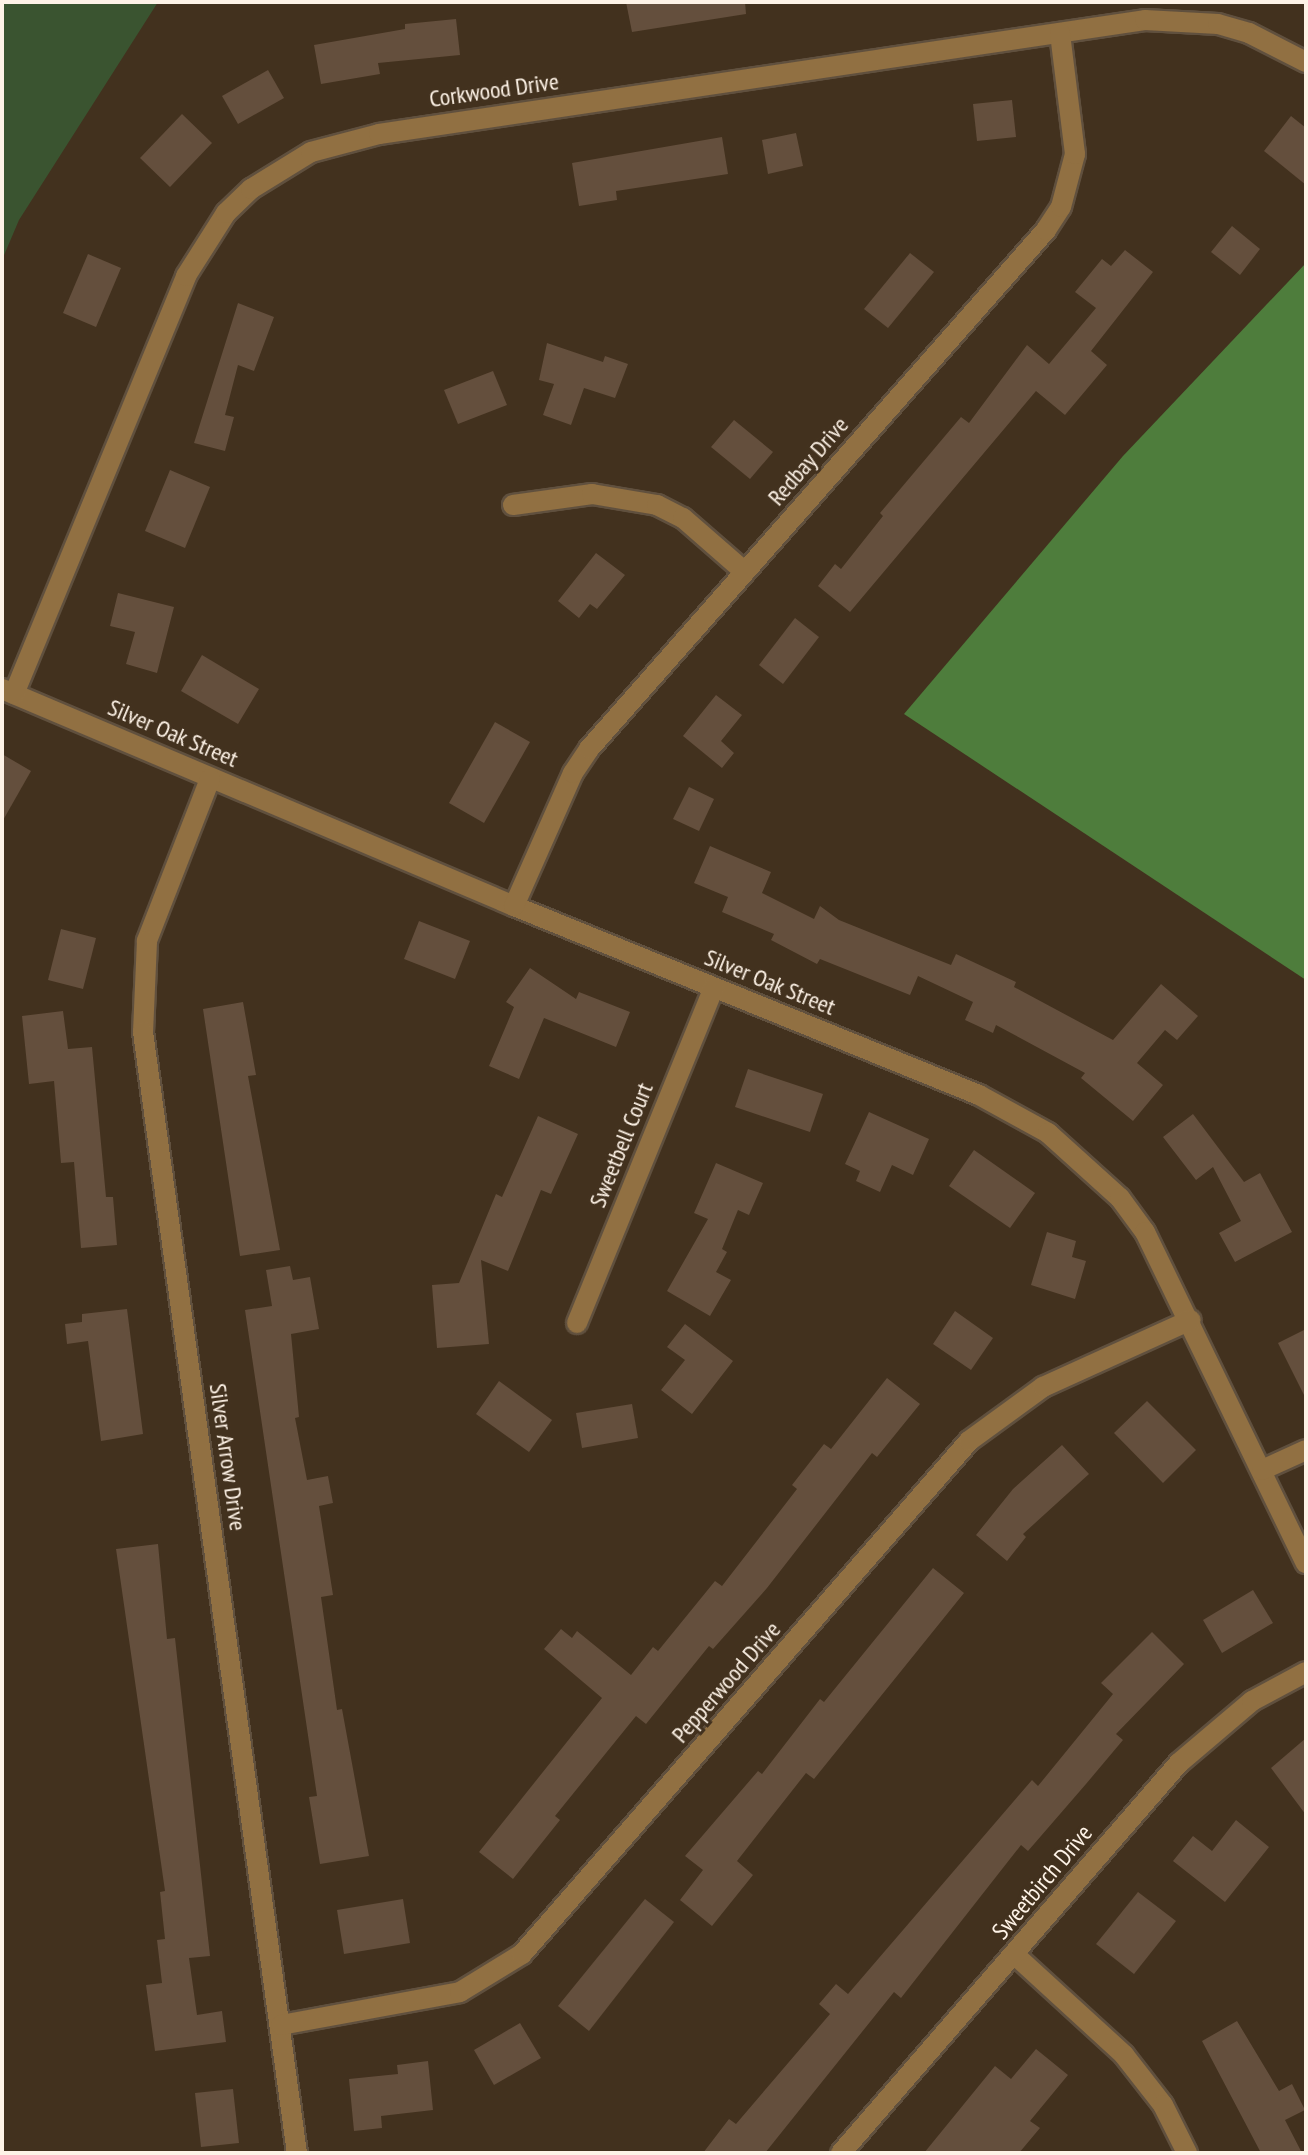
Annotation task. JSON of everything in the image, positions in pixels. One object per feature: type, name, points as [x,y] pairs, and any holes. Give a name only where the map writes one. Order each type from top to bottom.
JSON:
[{"type":"street","name":"Corkwood Drive","points":[[8,691],[186,276],[226,213],[280,168],[344,140],[379,134],[1145,20],[1194,20],[1249,33],[1306,62]]},
{"type":"street","name":"Redbay Drive","points":[[514,906],[573,773],[589,749],[1046,230],[1061,207],[1075,154],[1060,33]]},
{"type":"street","points":[[513,505],[592,494],[657,505],[683,518],[745,572]]},
{"type":"street","name":"Silver Oak Street","points":[[8,691],[210,779],[302,812],[514,906],[979,1095],[1048,1133],[1120,1198],[1145,1232],[1191,1320],[1306,1563]]},
{"type":"street","name":"Silver Arrow Drive","points":[[210,779],[147,941],[143,1032],[297,2153]]},
{"type":"street","name":"Sweetbell Court","points":[[577,1323],[714,988]]},
{"type":"street","name":"Pepperwood Drive","points":[[281,2025],[460,1992],[522,1954],[969,1441],[1043,1387],[1191,1320]]},
{"type":"street","points":[[1262,1470],[1306,1450]]},
{"type":"street","name":"Sweetbirch Drive","points":[[841,2153],[1179,1763],[1252,1701],[1306,1672]]},
{"type":"street","points":[[1015,1955],[1124,2055],[1163,2105],[1187,2153]]},
{"type":"green space","points":[[2,2],[158,2],[19,220],[2,260]]},
{"type":"green space","points":[[1306,263],[1306,980],[904,714],[1123,456]]},
{"type":"building","points":[[626,2],[745,2],[746,14],[632,32]]},
{"type":"building","points":[[456,19],[460,55],[378,63],[380,74],[321,84],[314,45],[405,29],[405,24]]},
{"type":"building","points":[[268,70],[284,98],[238,124],[222,96]]},
{"type":"building","points":[[1012,100],[1016,137],[977,141],[973,104]]},
{"type":"building","points":[[182,114],[212,143],[170,187],[140,158]]},
{"type":"building","points":[[1291,116],[1306,128],[1306,185],[1264,151]]},
{"type":"building","points":[[796,133],[803,166],[768,174],[762,140]]},
{"type":"building","points":[[722,137],[728,174],[616,191],[617,200],[579,206],[572,163]]},
{"type":"building","points":[[1232,226],[1260,249],[1240,275],[1211,252]]},
{"type":"building","points":[[1125,250],[1153,272],[1091,351],[1107,365],[1065,415],[1036,391],[850,612],[818,586],[835,564],[841,569],[883,516],[880,513],[961,417],[969,423],[1027,345],[1049,364],[1096,308],[1075,292],[1102,259],[1111,266]]},
{"type":"building","points":[[910,253],[934,272],[888,328],[864,309]]},
{"type":"building","points":[[88,254],[121,268],[96,327],[63,313]]},
{"type":"building","points":[[238,303],[274,317],[254,371],[238,365],[225,415],[234,417],[225,451],[194,443]]},
{"type":"building","points":[[547,343],[603,362],[605,356],[628,364],[615,398],[584,388],[571,425],[543,415],[554,384],[539,380]]},
{"type":"building","points":[[493,371],[507,405],[458,424],[444,390]]},
{"type":"building","points":[[734,420],[773,452],[750,479],[711,447]]},
{"type":"building","points":[[170,470],[210,487],[185,548],[145,531]]},
{"type":"building","points":[[596,553],[625,575],[597,609],[590,604],[579,618],[558,601]]},
{"type":"building","points":[[118,593],[174,607],[157,673],[126,664],[135,632],[110,626]]},
{"type":"building","points":[[795,618],[819,637],[783,684],[759,665]]},
{"type":"building","points":[[202,655],[259,689],[238,724],[181,691]]},
{"type":"building","points":[[716,695],[742,715],[721,741],[734,753],[722,768],[683,736]]},
{"type":"building","points":[[495,722],[530,742],[484,823],[449,803]]},
{"type":"building","points":[[2,754],[31,771],[2,822]]},
{"type":"building","points":[[689,787],[714,799],[699,831],[673,819]]},
{"type":"building","points":[[710,846],[771,872],[762,893],[814,919],[820,906],[839,920],[951,965],[956,954],[1016,982],[1014,987],[1113,1040],[1161,984],[1198,1016],[1177,1040],[1165,1030],[1137,1063],[1163,1085],[1133,1121],[1081,1078],[1085,1073],[996,1025],[993,1033],[965,1020],[973,1002],[918,976],[910,995],[820,959],[817,964],[771,940],[774,934],[722,912],[728,897],[694,883]]},
{"type":"building","points":[[419,921],[470,941],[455,979],[404,959]]},
{"type":"building","points":[[61,929],[96,938],[83,989],[48,980]]},
{"type":"building","points":[[530,968],[576,999],[579,992],[630,1012],[616,1047],[544,1018],[519,1079],[489,1066],[514,1007],[506,1002]]},
{"type":"building","points":[[243,1002],[256,1075],[248,1076],[280,1250],[240,1256],[203,1009]]},
{"type":"building","points":[[63,1011],[68,1049],[92,1047],[106,1197],[113,1197],[117,1245],[81,1248],[74,1162],[61,1163],[54,1081],[29,1084],[22,1016]]},
{"type":"building","points":[[748,1069],[823,1094],[810,1132],[735,1107]]},
{"type":"building","points":[[869,1112],[929,1139],[913,1175],[892,1165],[880,1192],[856,1181],[860,1171],[845,1164]]},
{"type":"building","points":[[1193,1114],[1244,1182],[1260,1173],[1292,1232],[1235,1262],[1219,1233],[1241,1221],[1213,1167],[1196,1180],[1163,1137]]},
{"type":"building","points":[[538,1116],[578,1134],[551,1194],[541,1190],[508,1271],[481,1260],[489,1344],[437,1348],[432,1285],[459,1283],[496,1194],[502,1197]]},
{"type":"building","points":[[974,1150],[1035,1193],[1010,1228],[949,1186]]},
{"type":"building","points":[[716,1163],[763,1183],[749,1215],[738,1210],[722,1249],[727,1252],[716,1272],[731,1280],[710,1316],[667,1291],[708,1219],[694,1213]]},
{"type":"building","points":[[1047,1232],[1076,1241],[1072,1257],[1086,1261],[1075,1299],[1031,1285]]},
{"type":"building","points":[[290,1266],[293,1280],[310,1277],[319,1329],[291,1334],[299,1417],[295,1418],[307,1480],[328,1476],[333,1503],[319,1506],[333,1595],[321,1597],[337,1710],[342,1709],[369,1856],[320,1864],[309,1797],[317,1796],[245,1310],[272,1306],[266,1270]]},
{"type":"building","points":[[127,1309],[143,1434],[101,1441],[88,1341],[67,1344],[65,1324],[82,1322],[82,1314]]},
{"type":"building","points":[[955,1311],[993,1338],[971,1370],[933,1344]]},
{"type":"building","points":[[685,1324],[733,1361],[692,1414],[661,1390],[685,1360],[667,1347]]},
{"type":"building","points":[[1306,1329],[1306,1399],[1278,1343]]},
{"type":"building","points":[[887,1378],[920,1404],[877,1457],[872,1453],[767,1588],[713,1649],[709,1646],[646,1724],[636,1716],[555,1816],[560,1820],[513,1879],[479,1852],[602,1698],[544,1649],[561,1629],[572,1638],[577,1631],[631,1675],[653,1647],[658,1651],[715,1581],[722,1586],[797,1489],[792,1485],[824,1444],[831,1449]]},
{"type":"building","points":[[499,1381],[552,1420],[529,1452],[476,1414]]},
{"type":"building","points":[[1147,1401],[1196,1450],[1163,1483],[1114,1433]]},
{"type":"building","points":[[632,1404],[638,1438],[582,1448],[576,1413]]},
{"type":"building","points":[[1062,1445],[1089,1474],[1023,1534],[1026,1537],[1007,1561],[976,1535],[1013,1489]]},
{"type":"building","points":[[158,1544],[167,1639],[175,1638],[210,1956],[189,1958],[197,2015],[222,2011],[226,2042],[155,2051],[146,1985],[162,1983],[157,1940],[165,1939],[160,1892],[165,1891],[116,1549]]},
{"type":"building","points":[[933,1568],[964,1593],[814,1779],[806,1773],[737,1861],[753,1875],[712,1926],[680,1900],[703,1870],[685,1856],[758,1771],[762,1774],[820,1699],[824,1702]]},
{"type":"building","points":[[1253,1590],[1273,1623],[1222,1653],[1203,1620]]},
{"type":"building","points":[[1152,1632],[1184,1664],[1116,1734],[1123,1740],[1086,1784],[1028,1851],[1021,1845],[901,1998],[894,1992],[765,2153],[703,2153],[729,2119],[736,2124],[830,2014],[819,2004],[836,1984],[848,1994],[1032,1780],[1038,1786],[1113,1694],[1101,1683]]},
{"type":"building","points":[[1306,1738],[1306,1815],[1271,1768]]},
{"type":"building","points":[[1236,1820],[1269,1847],[1225,1902],[1173,1861],[1193,1836],[1212,1851]]},
{"type":"building","points":[[1138,1892],[1176,1921],[1134,1974],[1096,1944]]},
{"type":"building","points":[[403,1899],[410,1943],[344,1954],[337,1910]]},
{"type":"building","points":[[645,1899],[674,1922],[589,2031],[558,2006]]},
{"type":"building","points":[[1237,2021],[1279,2091],[1292,2084],[1305,2110],[1285,2120],[1302,2153],[1261,2153],[1202,2041]]},
{"type":"building","points":[[520,2023],[541,2058],[494,2085],[474,2050]]},
{"type":"building","points":[[1036,2049],[1068,2075],[1030,2121],[1040,2128],[1019,2153],[924,2153],[995,2066],[1011,2079]]},
{"type":"building","points":[[428,2061],[433,2110],[381,2116],[382,2128],[354,2131],[349,2079],[398,2074],[397,2065]]},
{"type":"building","points":[[233,2089],[239,2143],[201,2147],[195,2093]]}]
